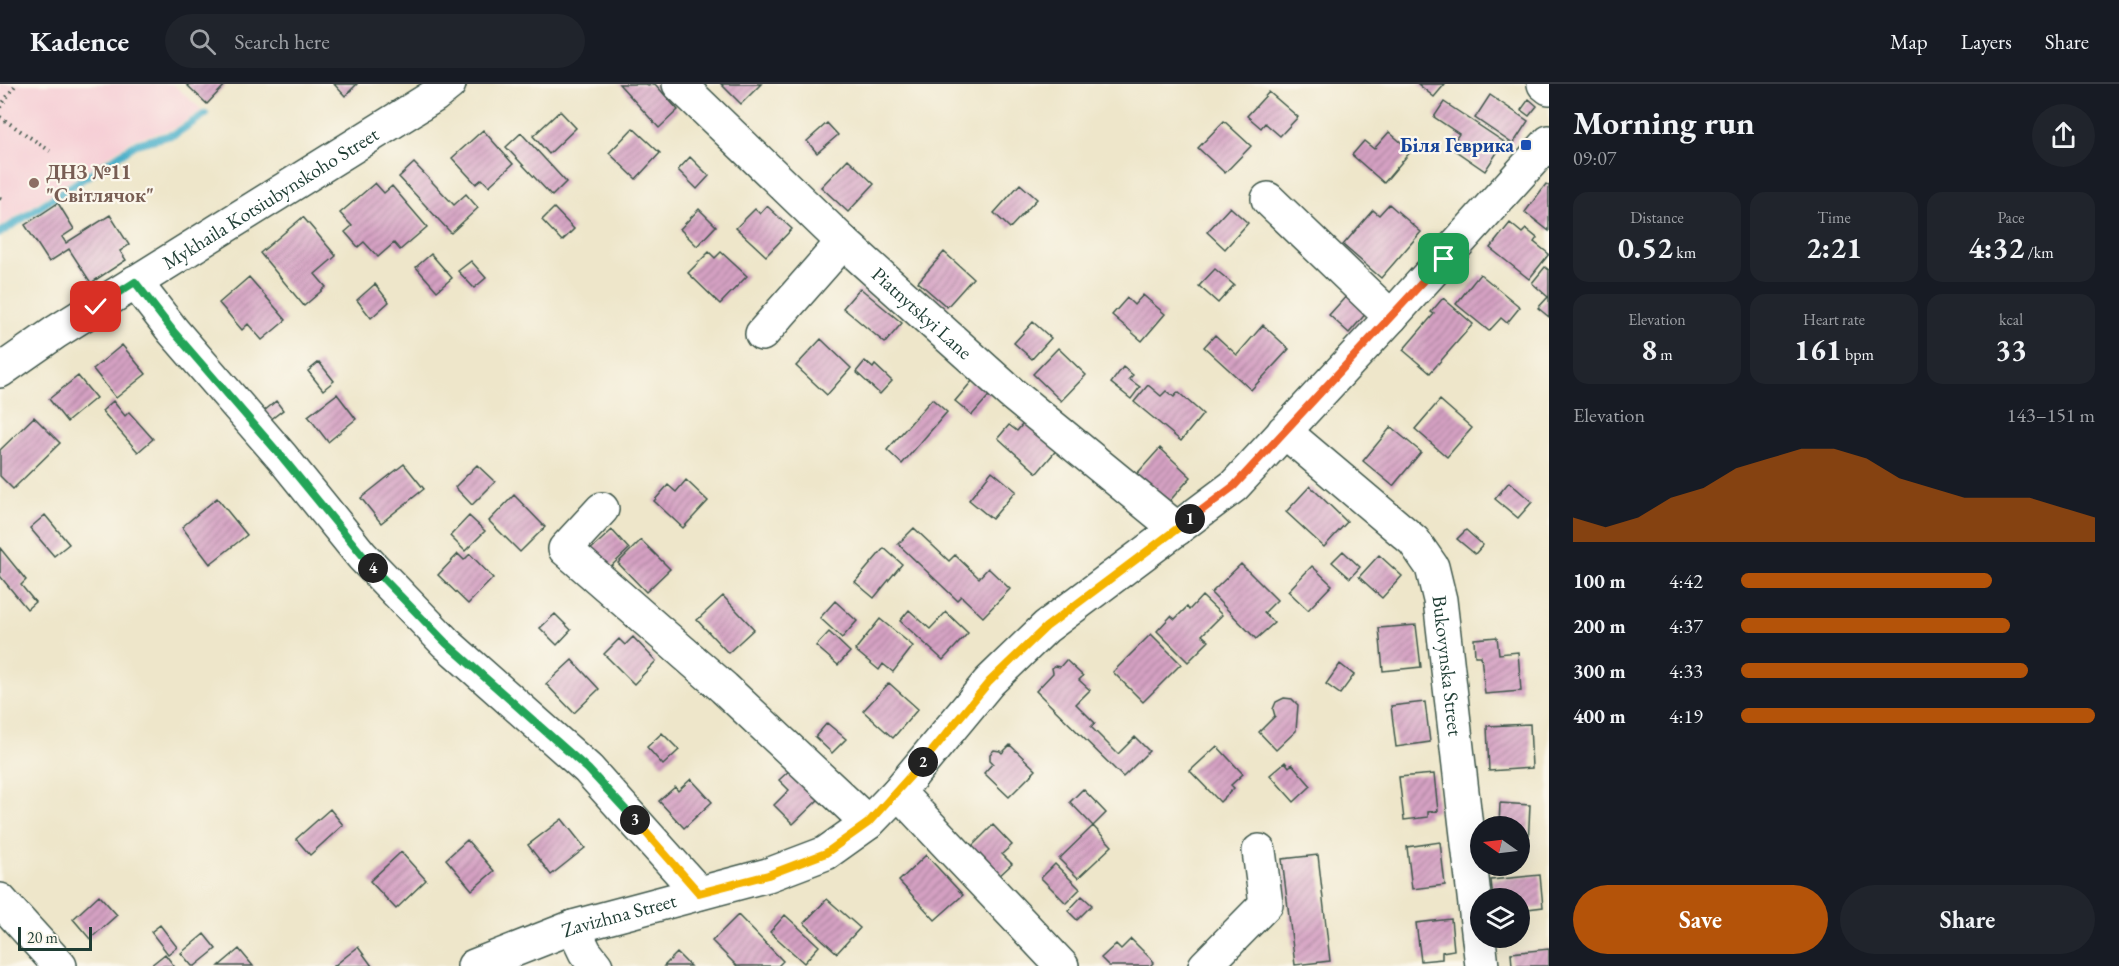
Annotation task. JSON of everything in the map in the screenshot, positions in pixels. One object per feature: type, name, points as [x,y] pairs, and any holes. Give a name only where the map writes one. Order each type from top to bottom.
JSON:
[{"type":"street","name":"Mykhaila Kotsiubynskoho Street","points":[[0,371],[56,332],[434,96],[449,84]]},
{"type":"street","name":"Piatnytskyi Lane","points":[[679,84],[843,243],[1011,393],[1177,529]]},
{"type":"street","points":[[1544,84],[1549,88]]},
{"type":"street","name":"Zavizhna Street","points":[[474,966],[573,927],[768,875],[826,853],[868,823],[898,792],[989,682],[1046,627],[1234,486],[1549,142]]},
{"type":"street","points":[[1268,199],[1391,317]]},
{"type":"street","points":[[762,334],[843,243]]},
{"type":"street","points":[[135,282],[173,331],[282,457],[362,556],[446,643],[588,769],[699,893]]},
{"type":"street","name":"Bukovynska Street","points":[[1284,431],[1414,541],[1432,567],[1440,600],[1482,966]]},
{"type":"street","points":[[602,509],[566,549],[724,688],[868,823]]},
{"type":"street","points":[[898,792],[1062,966]]},
{"type":"street","points":[[1205,966],[1266,904],[1259,851]]},
{"type":"street","points":[[0,900],[60,966]]},
{"type":"street","points":[[573,927],[585,952],[596,966]]},
{"type":"path","points":[[0,107],[16,84]]},
{"type":"path","points":[[0,117],[50,152]]},
{"type":"shaded area","name":"ДНЗ №11 \"Світлячок\"","points":[[0,84],[173,84],[202,110],[173,129],[134,139],[0,227]]},
{"type":"building","points":[[186,84],[226,84],[207,104]]},
{"type":"building","points":[[334,84],[357,84],[345,96]]},
{"type":"building","points":[[619,84],[646,84],[648,86],[655,84],[678,110],[659,128]]},
{"type":"building","points":[[721,84],[761,84],[741,104]]},
{"type":"building","points":[[1418,84],[1445,84],[1434,97]]},
{"type":"building","points":[[1269,92],[1298,117],[1280,136],[1265,123],[1261,128],[1247,116]]},
{"type":"building","points":[[1490,95],[1528,121],[1513,144],[1475,118]]},
{"type":"building","points":[[1529,99],[1537,106],[1529,116],[1521,110]]},
{"type":"building","points":[[1444,102],[1504,142],[1485,171],[1450,147],[1459,134],[1434,117]]},
{"type":"building","points":[[560,111],[576,128],[549,154],[533,136]]},
{"type":"building","points":[[1224,121],[1251,146],[1225,173],[1198,148]]},
{"type":"building","points":[[827,123],[838,135],[817,153],[807,141]]},
{"type":"building","points":[[633,128],[660,153],[636,179],[609,153]]},
{"type":"building","points":[[483,130],[513,164],[489,186],[482,179],[476,184],[452,158]]},
{"type":"building","points":[[1389,132],[1411,151],[1384,183],[1352,155],[1364,141],[1374,149]]},
{"type":"building","points":[[521,133],[566,182],[552,196],[506,147]]},
{"type":"building","points":[[690,157],[709,176],[697,189],[678,170]]},
{"type":"building","points":[[848,159],[874,184],[848,212],[821,187]]},
{"type":"building","points":[[414,163],[454,205],[466,194],[478,208],[451,233],[399,177]]},
{"type":"building","points":[[375,183],[384,193],[392,186],[427,227],[400,250],[394,243],[378,257],[364,242],[358,247],[345,232],[352,226],[340,213]]},
{"type":"building","points":[[1020,184],[1037,199],[1010,228],[994,213]]},
{"type":"building","points":[[1546,184],[1549,186],[1549,231],[1525,212]]},
{"type":"building","points":[[58,203],[74,229],[62,237],[66,243],[110,215],[129,245],[120,251],[126,260],[91,283],[69,249],[49,262],[25,225]]},
{"type":"building","points":[[1389,204],[1421,232],[1381,278],[1343,245],[1373,210],[1379,215]]},
{"type":"building","points":[[767,206],[792,229],[766,256],[736,228],[755,209],[760,214]]},
{"type":"building","points":[[1230,207],[1248,223],[1225,249],[1207,232]]},
{"type":"building","points":[[554,208],[574,229],[562,241],[542,220]]},
{"type":"building","points":[[699,209],[716,226],[697,246],[680,229]]},
{"type":"building","points":[[303,217],[336,256],[315,274],[326,287],[304,306],[260,253]]},
{"type":"building","points":[[1510,223],[1522,233],[1526,229],[1537,238],[1534,242],[1549,254],[1529,279],[1490,248]]},
{"type":"building","points":[[709,252],[715,258],[721,252],[747,276],[720,304],[688,273]]},
{"type":"building","points":[[944,252],[973,278],[947,307],[918,282]]},
{"type":"building","points":[[431,254],[452,278],[437,291],[416,267]]},
{"type":"building","points":[[471,261],[486,278],[474,288],[458,271]]},
{"type":"building","points":[[1545,267],[1549,270],[1549,317],[1538,308],[1548,297],[1532,283]]},
{"type":"building","points":[[1215,269],[1234,285],[1218,303],[1199,286]]},
{"type":"building","points":[[1480,274],[1520,307],[1507,323],[1501,318],[1489,331],[1456,304]]},
{"type":"building","points":[[249,277],[286,320],[262,340],[248,324],[242,330],[219,303]]},
{"type":"building","points":[[375,284],[389,302],[371,318],[357,300]]},
{"type":"building","points":[[860,288],[902,323],[885,343],[843,308]]},
{"type":"building","points":[[1350,292],[1369,310],[1349,333],[1329,315]]},
{"type":"building","points":[[1143,295],[1165,314],[1142,341],[1112,315],[1127,298],[1134,305]]},
{"type":"building","points":[[1443,298],[1473,324],[1430,373],[1403,350],[1434,314],[1431,312]]},
{"type":"building","points":[[1033,322],[1051,338],[1032,359],[1014,343]]},
{"type":"building","points":[[1263,325],[1289,349],[1251,390],[1204,347],[1215,335],[1237,355]]},
{"type":"building","points":[[821,339],[851,368],[827,395],[796,366]]},
{"type":"building","points":[[122,345],[146,374],[116,398],[93,369]]},
{"type":"building","points":[[1058,348],[1086,375],[1061,401],[1033,374]]},
{"type":"building","points":[[865,361],[873,368],[875,365],[892,381],[880,394],[856,372]]},
{"type":"building","points":[[319,362],[334,381],[323,390],[308,371]]},
{"type":"building","points":[[1123,367],[1133,375],[1129,379],[1140,387],[1131,399],[1111,383]]},
{"type":"building","points":[[978,374],[995,389],[972,415],[955,401]]},
{"type":"building","points":[[78,376],[96,398],[67,422],[49,399]]},
{"type":"building","points":[[1148,385],[1161,396],[1166,391],[1174,397],[1178,392],[1203,414],[1181,441],[1134,402]]},
{"type":"building","points":[[337,394],[356,419],[328,442],[308,416]]},
{"type":"building","points":[[932,399],[947,412],[902,464],[887,450]]},
{"type":"building","points":[[1440,400],[1472,428],[1447,457],[1415,429]]},
{"type":"building","points":[[113,401],[125,416],[129,412],[153,439],[138,452],[102,411]]},
{"type":"building","points":[[276,401],[283,410],[270,420],[263,412]]},
{"type":"building","points":[[34,417],[60,443],[13,489],[0,476],[0,450]]},
{"type":"building","points":[[1027,419],[1059,447],[1037,473],[998,438],[1009,425],[1017,431]]},
{"type":"building","points":[[1391,427],[1421,452],[1393,486],[1363,461]]},
{"type":"building","points":[[1160,448],[1191,477],[1166,505],[1134,477]]},
{"type":"building","points":[[404,464],[424,489],[381,523],[361,498]]},
{"type":"building","points":[[477,465],[495,482],[472,505],[455,487]]},
{"type":"building","points":[[992,471],[1016,491],[992,519],[969,500]]},
{"type":"building","points":[[686,480],[708,501],[683,528],[654,501],[668,485],[676,492]]},
{"type":"building","points":[[1509,482],[1532,502],[1518,518],[1495,499]]},
{"type":"building","points":[[1310,486],[1347,522],[1324,547],[1286,512]]},
{"type":"building","points":[[514,495],[545,527],[520,552],[489,521]]},
{"type":"building","points":[[217,498],[247,535],[210,564],[182,527]]},
{"type":"building","points":[[45,515],[69,544],[54,556],[30,528]]},
{"type":"building","points":[[469,516],[485,531],[465,551],[450,536]]},
{"type":"building","points":[[914,528],[949,561],[955,555],[979,578],[988,568],[1010,589],[983,617],[961,596],[957,600],[898,544]]},
{"type":"building","points":[[612,530],[629,549],[606,571],[588,552]]},
{"type":"building","points":[[1466,530],[1483,545],[1475,554],[1457,539]]},
{"type":"building","points":[[641,540],[670,569],[646,592],[618,563]]},
{"type":"building","points":[[0,548],[26,580],[21,585],[35,602],[27,609],[0,576]]},
{"type":"building","points":[[884,548],[902,564],[874,598],[855,582]]},
{"type":"building","points":[[1343,551],[1360,567],[1350,578],[1332,562]]},
{"type":"building","points":[[458,554],[464,560],[470,554],[493,578],[468,604],[438,575]]},
{"type":"building","points":[[1379,555],[1402,576],[1382,598],[1359,577]]},
{"type":"building","points":[[1241,564],[1277,600],[1264,613],[1274,623],[1256,639],[1211,593]]},
{"type":"building","points":[[1312,566],[1332,585],[1308,610],[1288,591]]},
{"type":"building","points":[[723,596],[754,629],[728,653],[697,620]]},
{"type":"building","points":[[1202,596],[1222,615],[1202,635],[1209,641],[1188,662],[1157,631],[1171,616],[1175,619],[1187,607],[1189,610]]},
{"type":"building","points":[[835,601],[857,621],[842,638],[820,618]]},
{"type":"building","points":[[909,610],[930,629],[946,612],[968,633],[943,660],[900,621]]},
{"type":"building","points":[[555,614],[571,630],[557,645],[540,628]]},
{"type":"building","points":[[880,619],[913,646],[893,672],[883,664],[879,670],[855,650]]},
{"type":"building","points":[[1416,625],[1421,667],[1383,671],[1379,628]]},
{"type":"building","points":[[829,632],[850,652],[838,665],[816,646]]},
{"type":"building","points":[[1151,634],[1181,664],[1143,702],[1113,672]]},
{"type":"building","points":[[633,637],[656,661],[634,684],[604,654],[619,639],[625,645]]},
{"type":"building","points":[[1497,637],[1499,654],[1518,652],[1521,691],[1485,694],[1481,656],[1475,656],[1474,639]]},
{"type":"building","points":[[572,660],[599,689],[574,713],[546,684]]},
{"type":"building","points":[[1066,660],[1083,676],[1079,680],[1090,690],[1076,704],[1095,723],[1091,727],[1118,754],[1135,737],[1149,751],[1123,777],[1036,691],[1053,673],[1052,668],[1060,667]]},
{"type":"building","points":[[1340,664],[1354,675],[1340,694],[1326,684]]},
{"type":"building","points":[[889,683],[918,709],[893,738],[863,711]]},
{"type":"building","points":[[1284,698],[1292,699],[1298,705],[1296,731],[1276,750],[1259,732],[1275,716],[1273,709],[1276,702]]},
{"type":"building","points":[[1425,702],[1430,742],[1396,747],[1391,706]]},
{"type":"building","points":[[827,723],[846,739],[832,753],[815,737]]},
{"type":"building","points":[[1530,724],[1532,768],[1489,771],[1487,726]]},
{"type":"building","points":[[662,733],[679,750],[663,765],[647,747]]},
{"type":"building","points":[[1010,745],[1036,770],[1009,797],[984,773],[993,763],[990,760],[990,754],[994,750],[1002,753]]},
{"type":"building","points":[[1217,746],[1243,774],[1231,785],[1234,788],[1220,802],[1190,771]]},
{"type":"building","points":[[1285,762],[1289,767],[1292,764],[1311,786],[1294,802],[1270,775]]},
{"type":"building","points":[[791,769],[820,798],[793,824],[774,805],[789,790],[779,780]]},
{"type":"building","points":[[1434,774],[1438,811],[1428,812],[1428,817],[1404,820],[1399,777]]},
{"type":"building","points":[[691,779],[712,802],[684,828],[659,801],[675,787],[678,791]]},
{"type":"building","points":[[1083,789],[1106,813],[1093,826],[1070,802]]},
{"type":"building","points":[[1500,803],[1530,805],[1529,816],[1499,816]]},
{"type":"building","points":[[330,809],[343,825],[310,855],[296,839]]},
{"type":"building","points":[[562,819],[585,848],[551,875],[528,845]]},
{"type":"building","points":[[993,825],[1012,845],[1002,854],[1012,864],[997,878],[969,849]]},
{"type":"building","points":[[1093,826],[1112,846],[1078,878],[1059,859]]},
{"type":"building","points":[[467,840],[494,871],[472,890],[446,859]]},
{"type":"building","points":[[1440,842],[1445,885],[1412,889],[1407,847]]},
{"type":"building","points":[[401,852],[426,880],[396,909],[370,881]]},
{"type":"building","points":[[926,855],[963,895],[935,920],[899,881]]},
{"type":"building","points":[[1318,855],[1330,961],[1295,965],[1282,859]]},
{"type":"building","points":[[1055,864],[1080,889],[1066,903],[1041,878]]},
{"type":"building","points":[[1540,875],[1543,907],[1530,909],[1530,888],[1492,888],[1491,880]]},
{"type":"building","points":[[99,895],[117,915],[90,939],[73,919]]},
{"type":"building","points":[[1082,896],[1092,905],[1077,920],[1068,911]]},
{"type":"building","points":[[827,899],[860,928],[837,953],[804,923]]},
{"type":"building","points":[[738,915],[783,961],[778,966],[737,966],[712,941]]},
{"type":"building","points":[[785,915],[819,946],[804,963],[770,932]]},
{"type":"building","points":[[1451,919],[1454,950],[1442,952],[1442,959],[1421,961],[1416,923]]},
{"type":"building","points":[[160,925],[177,947],[168,954],[151,932]]},
{"type":"building","points":[[204,934],[216,949],[192,966],[181,953]]},
{"type":"building","points":[[1131,939],[1154,962],[1150,966],[1109,966],[1101,958],[1116,944],[1121,949]]},
{"type":"building","points":[[358,947],[372,966],[334,966]]},
{"type":"building","points":[[239,949],[253,966],[219,966]]},
{"type":"building","points":[[1549,949],[1549,966],[1512,966],[1511,953]]},
{"type":"building","points":[[677,953],[690,966],[664,966]]},
{"type":"building","points":[[165,954],[174,966],[150,966]]},
{"type":"waterway","points":[[0,233],[136,144],[175,134],[205,114]]},
{"type":"place","name":"Біля Геврика","points":[[1526,145]]},
{"type":"place","name":"ДНЗ №11 \"Світлячок\"","points":[[34,183]]},
{"type":"route","points":[[96,307],[135,282],[173,331],[282,457],[362,556],[446,643],[588,769],[699,893],[768,875],[826,853],[868,823],[898,792],[989,682],[1046,627],[1234,486],[1444,259]]}]
